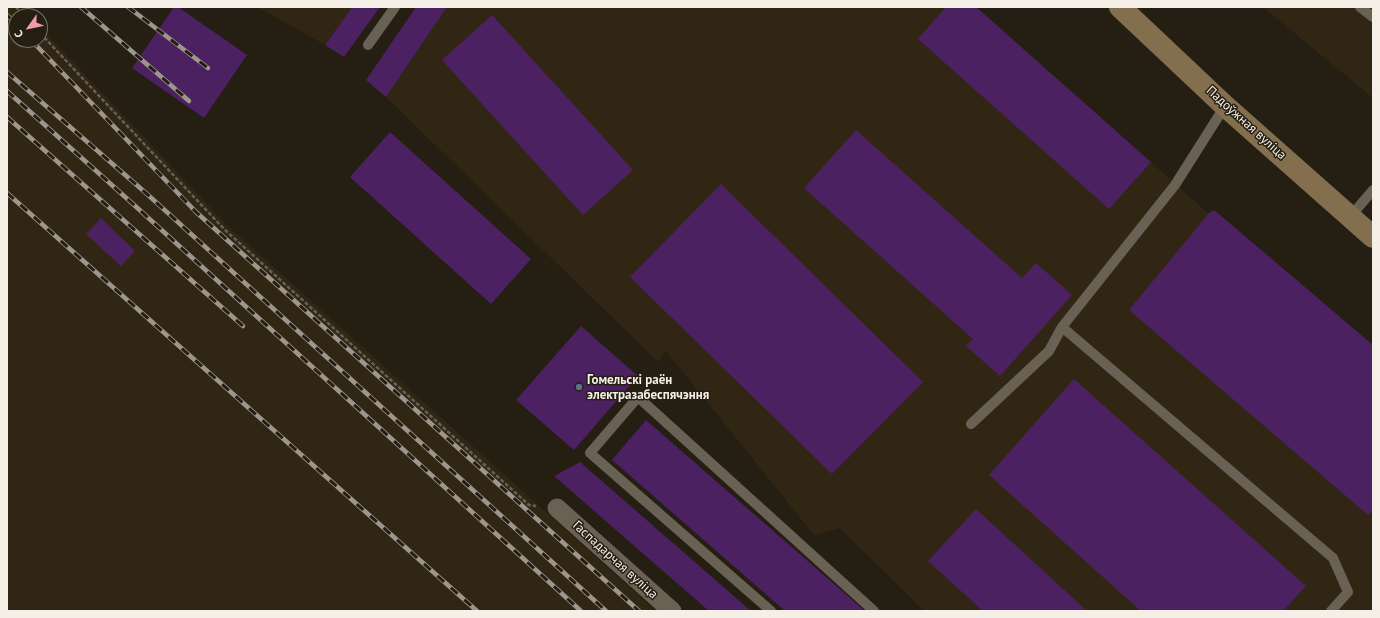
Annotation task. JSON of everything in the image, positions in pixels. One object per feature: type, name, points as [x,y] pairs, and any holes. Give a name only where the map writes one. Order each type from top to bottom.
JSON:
[{"type":"main road","name":"Падоўжная вуліца","points":[[1120,7],[1226,106],[1373,237]]},
{"type":"street","name":"Гаспадарчая вуліца","points":[[557,508],[672,611]]},
{"type":"lane","points":[[368,45],[395,7]]},
{"type":"lane","points":[[1360,7],[1373,17]]},
{"type":"lane","points":[[971,424],[1049,350],[1062,327],[1175,185],[1226,106]]},
{"type":"lane","points":[[1350,217],[1373,190]]},
{"type":"lane","points":[[1062,327],[1333,558],[1348,592],[1331,611]]},
{"type":"lane","points":[[771,611],[590,453],[638,397],[874,611]]},
{"type":"path","points":[[48,42],[224,229],[529,505],[557,508]]},
{"type":"shaded area","points":[[7,7],[22,7],[23,8],[8,8],[8,48],[48,48],[48,35],[228,226],[656,611],[7,611]]},
{"type":"shaded area","points":[[257,7],[352,7],[325,45]]},
{"type":"shaded area","points":[[447,7],[976,7],[1208,213],[1214,210],[1373,345],[1373,611],[924,611],[840,528],[814,535],[666,351],[658,362],[386,97]]},
{"type":"shaded area","points":[[1263,7],[1373,7],[1373,98]]},
{"type":"building","points":[[174,7],[178,7],[247,55],[204,118],[132,68]]},
{"type":"building","points":[[352,7],[380,7],[344,57],[325,45]]},
{"type":"building","points":[[416,7],[447,7],[386,97],[366,80]]},
{"type":"building","points":[[946,7],[976,7],[1151,162],[1109,209],[918,39]]},
{"type":"building","points":[[492,15],[633,170],[583,215],[442,60]]},
{"type":"building","points":[[856,130],[1022,278],[1036,263],[1072,295],[1000,376],[966,346],[973,339],[804,188]]},
{"type":"building","points":[[390,132],[531,259],[491,304],[350,177]]},
{"type":"building","points":[[721,184],[923,382],[832,474],[630,277]]},
{"type":"building","points":[[1214,210],[1373,345],[1373,510],[1368,515],[1129,310],[1209,213]]},
{"type":"building","points":[[101,218],[135,251],[121,266],[86,234]]},
{"type":"building","points":[[581,326],[638,376],[574,450],[516,400]]},
{"type":"building","points":[[1074,379],[1306,586],[1283,611],[1141,611],[989,475]]},
{"type":"building","points":[[646,420],[865,611],[785,611],[612,460]]},
{"type":"building","points":[[580,462],[751,611],[709,611],[554,476]]},
{"type":"building","points":[[976,509],[1087,611],[983,611],[928,561]]},
{"type":"railway","points":[[81,7],[189,101]]},
{"type":"railway","points":[[128,7],[208,68]]},
{"type":"railway","points":[[39,48],[196,212],[639,611]]},
{"type":"railway","points":[[7,72],[147,194],[606,611]]},
{"type":"railway","points":[[7,91],[581,611]]},
{"type":"railway","points":[[7,117],[243,326]]},
{"type":"railway","points":[[7,193],[477,611]]},
{"type":"place","name":"Гомельскі раён электразабеспячэння","points":[[579,387]]}]
